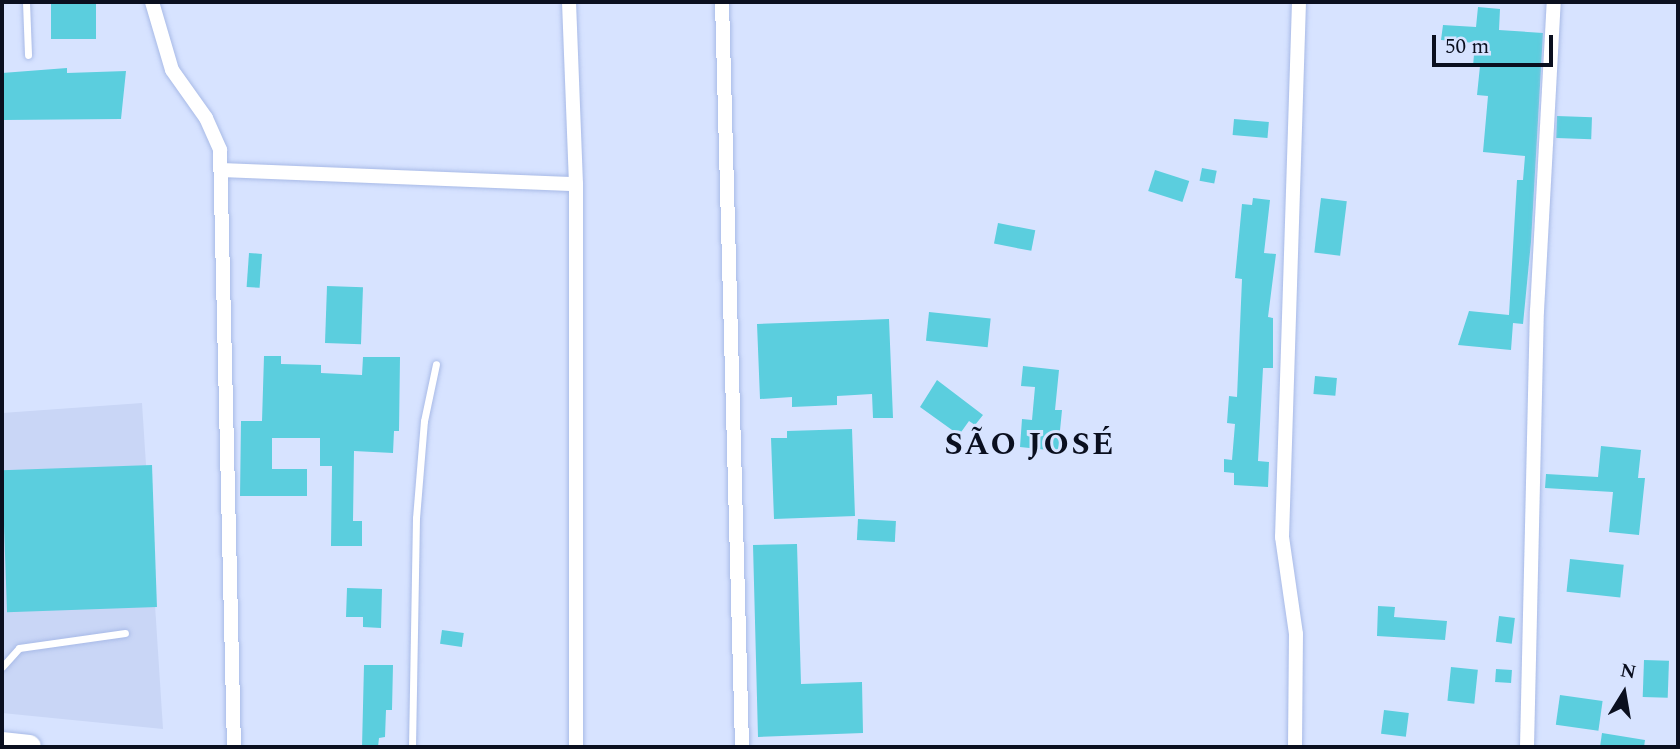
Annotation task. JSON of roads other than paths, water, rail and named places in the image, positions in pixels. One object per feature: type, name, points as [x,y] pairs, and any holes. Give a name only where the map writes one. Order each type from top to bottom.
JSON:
[{"type":"highway","points":[[2,744],[29,747]]},
{"type":"street","points":[[152,2],[172,70],[214,133],[222,170],[234,747]]},
{"type":"street","points":[[569,2],[576,184],[576,747]]},
{"type":"street","points":[[722,2],[742,747]]},
{"type":"street","points":[[1295,747],[1296,634],[1282,537],[1299,2]]},
{"type":"street","points":[[1527,747],[1537,311],[1554,2]]},
{"type":"street","points":[[222,170],[576,184]]},
{"type":"lane","points":[[26,2],[28,55]]},
{"type":"lane","points":[[412,747],[416,518],[424,421],[436,364]]},
{"type":"lane","points":[[2,667],[19,648],[125,633]]},
{"type":"district","name":"SÃO JOSÉ","points":[[1030,445]]}]
